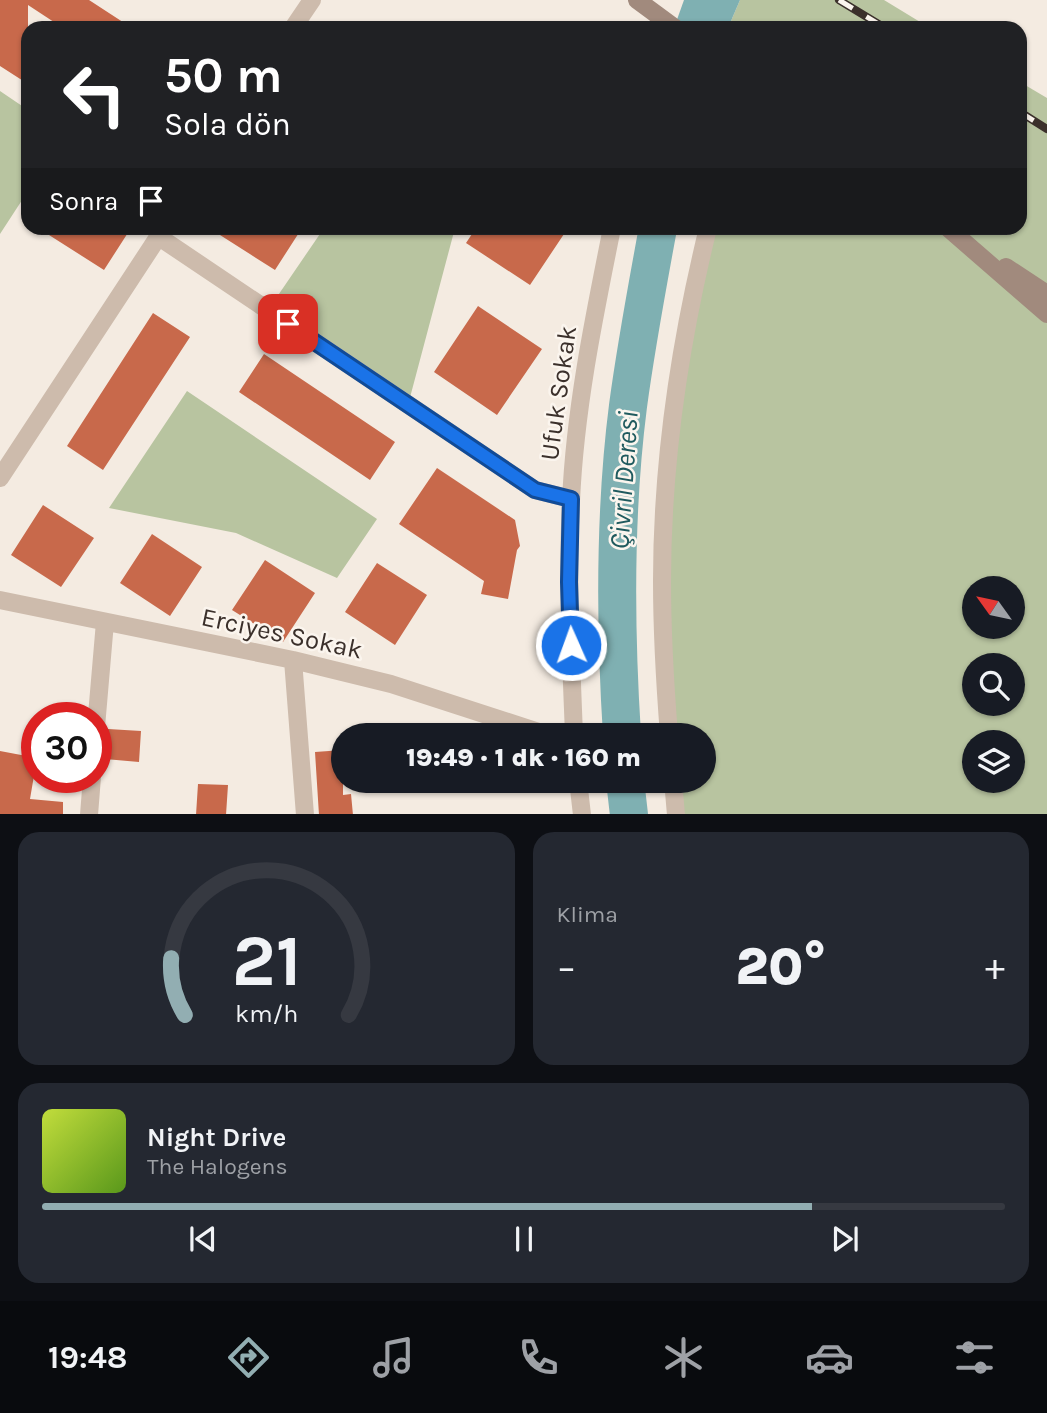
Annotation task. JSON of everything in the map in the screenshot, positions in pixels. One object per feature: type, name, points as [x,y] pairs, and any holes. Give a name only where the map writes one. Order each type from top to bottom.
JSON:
[{"type":"street","points":[[298,21],[312,0]]},
{"type":"street","points":[[637,0],[662,21]]},
{"type":"street","points":[[0,478],[160,235]]},
{"type":"street","points":[[166,235],[535,490],[571,499]]},
{"type":"street","name":"Ufuk Sokak","points":[[574,723],[569,582],[571,499],[581,403],[611,235]]},
{"type":"street","points":[[668,723],[662,579],[665,512],[673,414],[689,315],[706,235]]},
{"type":"street","points":[[956,235],[1047,314]]},
{"type":"street","points":[[964,241],[1047,294]]},
{"type":"street","name":"Erciyes Sokak","points":[[0,600],[293,660],[391,684],[511,723]]},
{"type":"street","points":[[98,702],[105,622]]},
{"type":"street","points":[[293,660],[304,814]]},
{"type":"street","points":[[89,814],[91,793]]},
{"type":"street","points":[[580,793],[582,814]]},
{"type":"street","points":[[674,793],[676,814]]},
{"type":"green space","points":[[740,0],[884,0],[918,21],[731,21]]},
{"type":"green space","points":[[1027,86],[1047,98],[1047,814],[676,814],[674,793],[716,793],[716,723],[669,723],[665,512],[707,235],[1027,235]]},
{"type":"green space","points":[[0,91],[21,105],[21,202],[0,234]]},
{"type":"green space","points":[[319,235],[453,235],[408,405],[268,310]]},
{"type":"green space","points":[[187,391],[377,519],[337,578],[236,533],[109,508]]},
{"type":"water","points":[[684,0],[740,0],[731,21],[676,21]]},
{"type":"building","points":[[0,0],[89,0],[121,21],[52,21],[28,5],[28,21],[21,21],[21,80],[0,66]]},
{"type":"building","points":[[49,235],[126,235],[104,270]]},
{"type":"building","points":[[220,235],[298,235],[275,270]]},
{"type":"building","points":[[471,235],[563,235],[530,285],[466,243]]},
{"type":"building","points":[[478,306],[542,349],[497,415],[434,372]]},
{"type":"building","points":[[153,313],[190,337],[103,470],[67,446]]},
{"type":"building","points":[[264,354],[395,442],[370,480],[239,392]]},
{"type":"building","points":[[437,468],[515,520],[520,546],[508,599],[481,594],[484,581],[399,524]]},
{"type":"building","points":[[43,505],[94,538],[61,587],[11,555]]},
{"type":"building","points":[[152,534],[202,567],[170,616],[120,583]]},
{"type":"building","points":[[265,560],[315,593],[283,642],[232,610]]},
{"type":"building","points":[[377,563],[427,595],[395,645],[345,612]]},
{"type":"building","points":[[112,729],[141,731],[139,762],[112,760]]},
{"type":"building","points":[[0,751],[21,755],[21,793],[31,793],[30,799],[63,802],[63,814],[0,814]]},
{"type":"building","points":[[331,751],[331,793],[351,794],[353,814],[319,814],[315,752]]},
{"type":"building","points":[[198,784],[228,785],[226,814],[196,814]]},
{"type":"waterway","name":"Çivril Deresi","points":[[621,723],[617,611],[620,488],[631,384],[657,235]]},
{"type":"waterway","name":"Çivril Deresi","points":[[626,793],[629,814]]},
{"type":"railway","points":[[839,0],[874,21]]},
{"type":"railway","points":[[1027,116],[1047,129]]},
{"type":"route","points":[[288,324],[535,490],[571,499],[571,645]]}]
